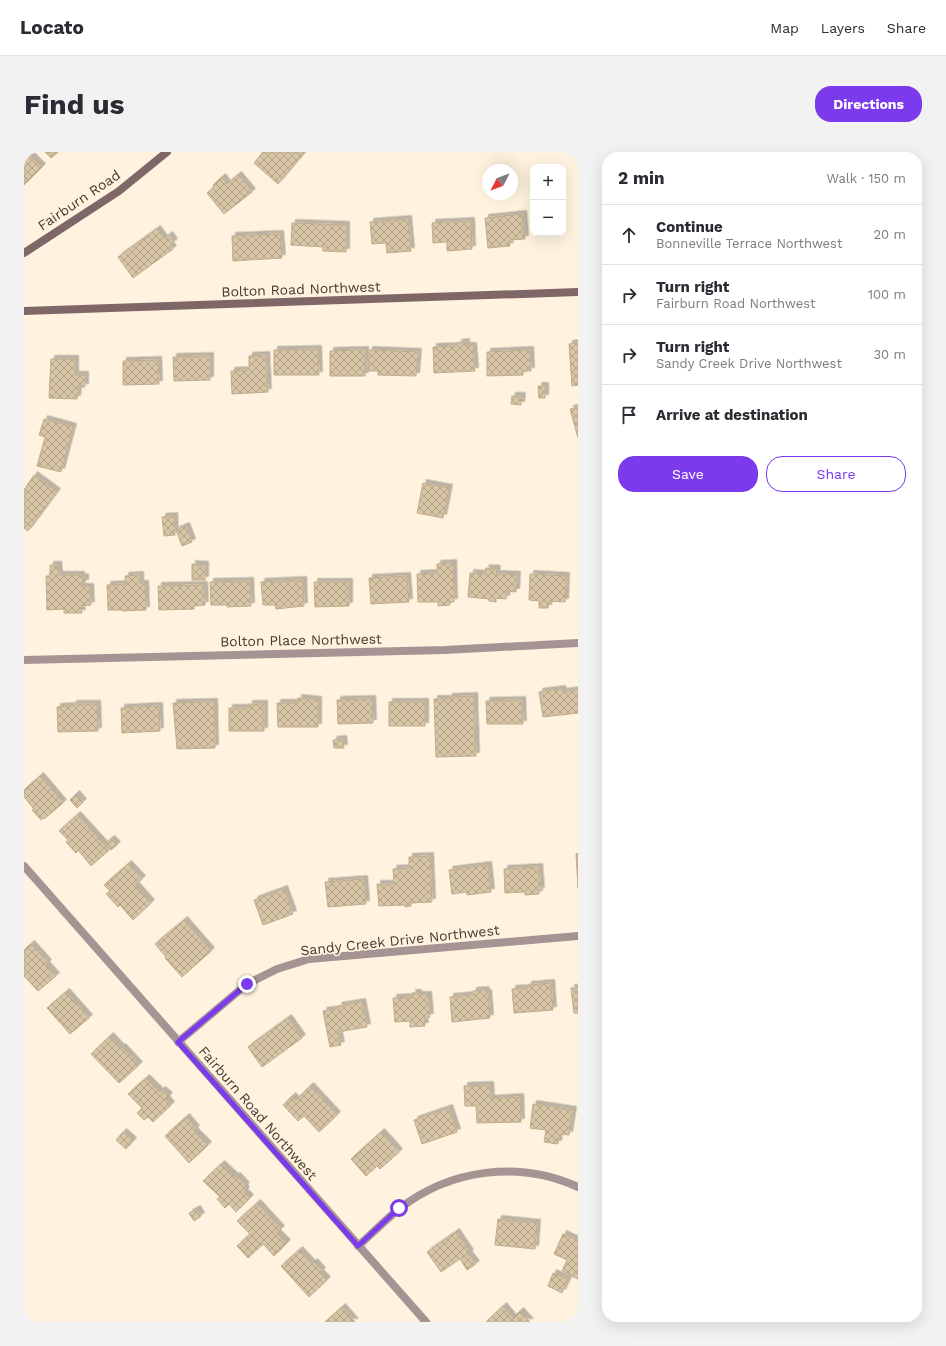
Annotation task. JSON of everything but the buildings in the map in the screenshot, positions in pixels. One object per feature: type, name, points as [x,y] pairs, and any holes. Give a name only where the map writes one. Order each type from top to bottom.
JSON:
[{"type":"street","name":"Fairburn Road","points":[[24,253],[119,191],[167,152]]},
{"type":"street","name":"Bolton Road Northwest","points":[[24,311],[578,292]]},
{"type":"street","name":"Bolton Place Northwest","points":[[24,660],[446,650],[578,643]]},
{"type":"street","name":"Fairburn Road Northwest","points":[[24,866],[426,1322]]},
{"type":"street","name":"Sandy Creek Drive Northwest","points":[[178,1042],[247,984],[277,969],[309,959],[578,936]]},
{"type":"street","points":[[358,1246],[399,1208],[427,1190],[463,1176],[504,1171],[534,1173],[563,1180],[578,1187]]},
{"type":"route","points":[[247,984],[178,1042],[358,1246],[399,1208]]}]
